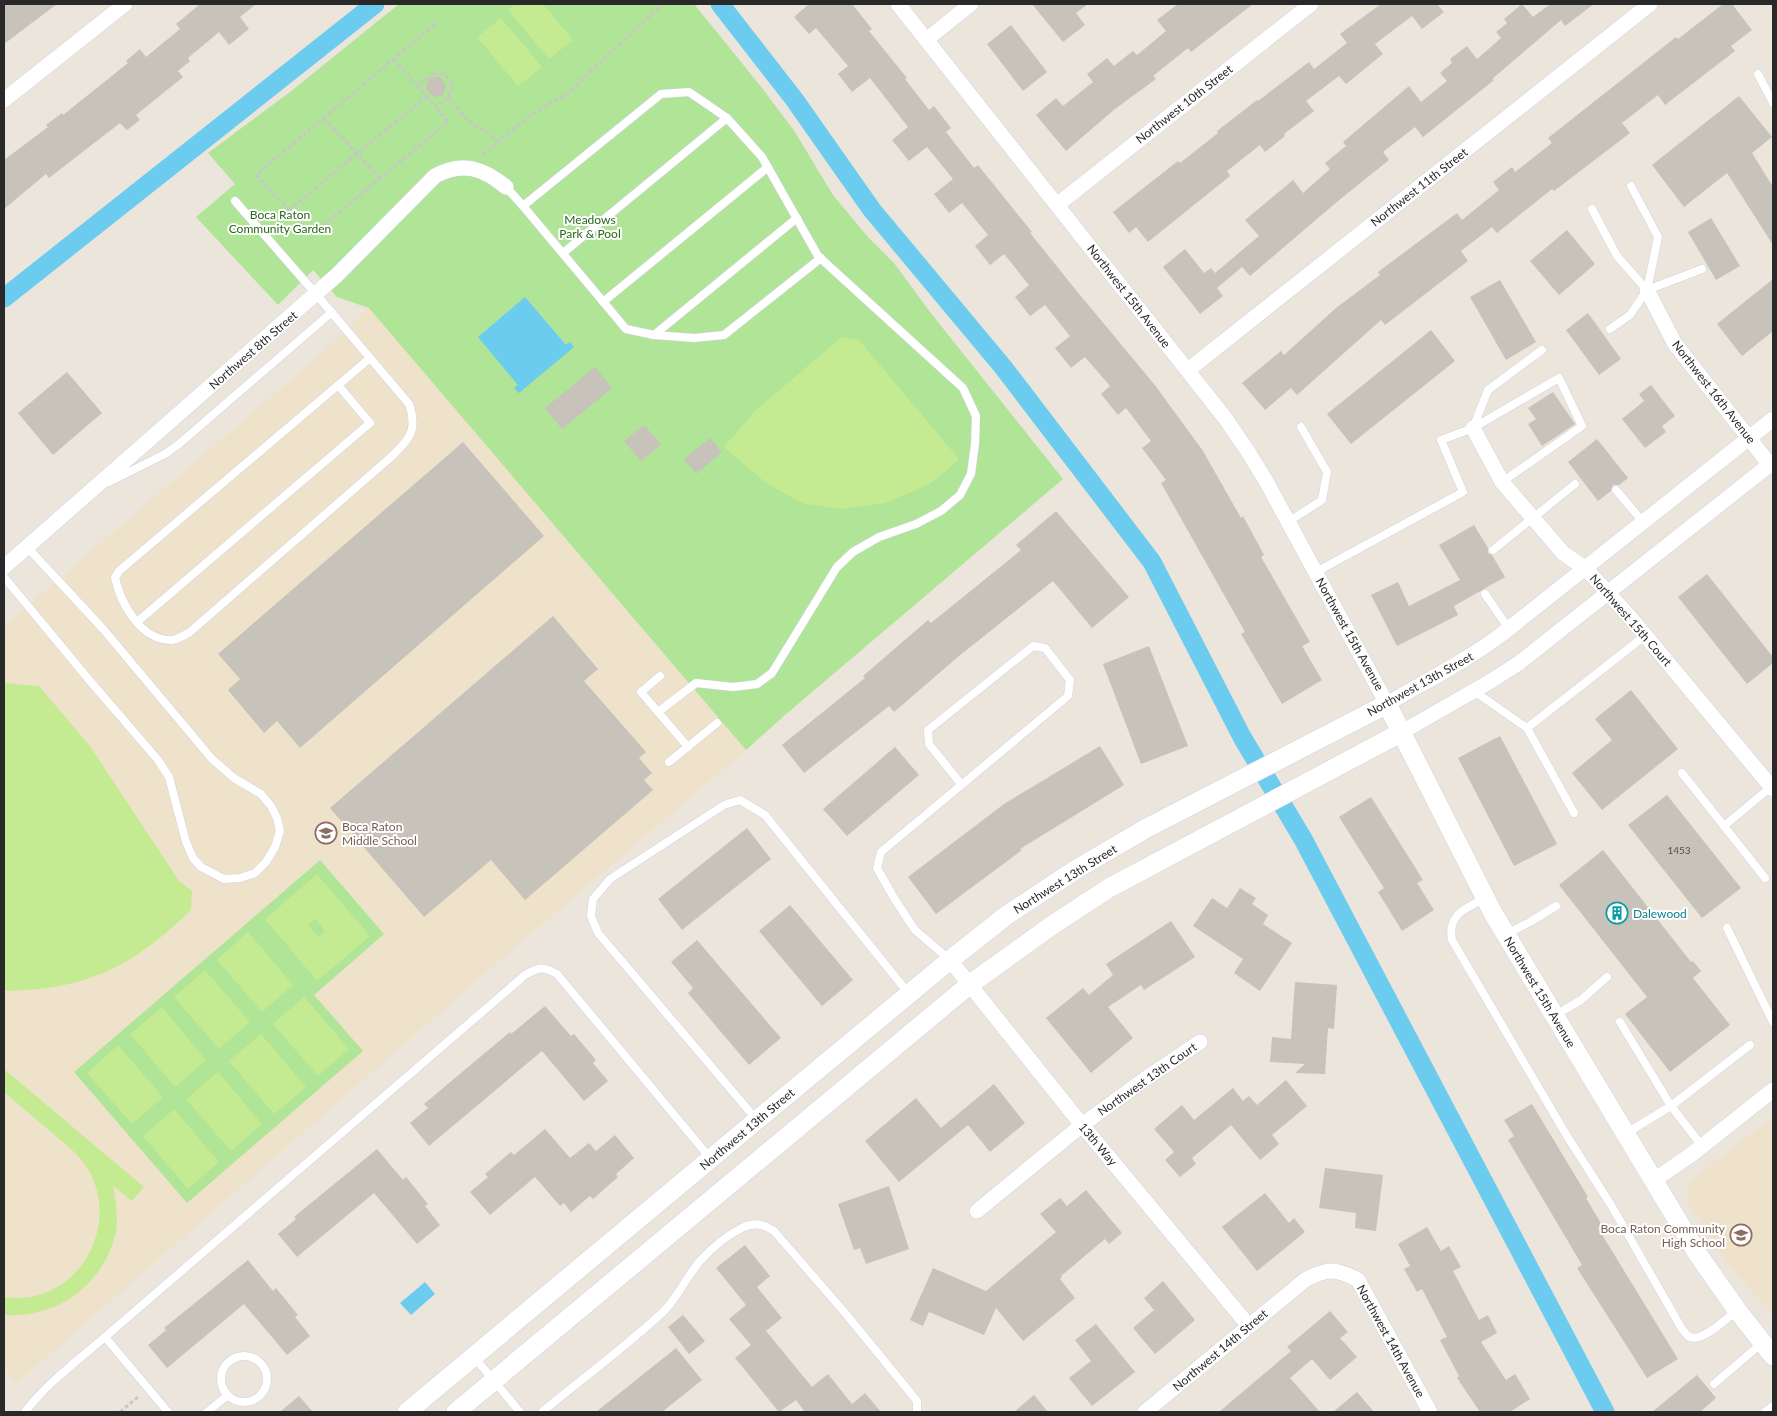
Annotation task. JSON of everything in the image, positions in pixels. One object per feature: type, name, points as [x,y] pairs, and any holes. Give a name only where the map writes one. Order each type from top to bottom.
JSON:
[{"type":"street","points":[[4,100],[125,4]]},
{"type":"street","name":"Northwest 15th Avenue","points":[[898,4],[1188,370],[1247,450],[1316,572],[1402,732],[1506,934],[1699,1256],[1737,1310],[1768,1349]]},
{"type":"street","points":[[926,40],[971,4]]},
{"type":"street","name":"Northwest 10th Street","points":[[1057,205],[1311,4]]},
{"type":"street","name":"Northwest 11th Street","points":[[1188,370],[1650,4]]},
{"type":"street","name":"Northwest 8th Street","points":[[4,567],[338,275],[435,176],[446,170],[474,169],[495,177],[506,187]]},
{"type":"street","name":"Northwest 16th Avenue","points":[[1647,290],[1675,344],[1771,463]]},
{"type":"street","name":"Northwest 13th Street","points":[[407,1412],[950,960],[1008,915],[1075,870],[1145,829],[1387,704],[1471,655],[1509,629],[1586,569],[1773,419]]},
{"type":"street","name":"Northwest 15th Court","points":[[1473,428],[1502,482],[1563,553],[1586,569],[1646,635],[1772,788]]},
{"type":"street","points":[[456,1412],[969,985],[1051,926],[1109,888],[1402,732],[1519,663],[1771,463]]},
{"type":"street","name":"13th Way","points":[[950,960],[1082,1125],[1249,1326]]},
{"type":"street","name":"Northwest 13th Court","points":[[977,1211],[1082,1125],[1200,1042]]},
{"type":"street","points":[[1653,1181],[1702,1146],[1773,1090]]},
{"type":"street","name":"Northwest 14th Avenue","points":[[1294,1288],[1322,1271],[1341,1271],[1358,1280],[1430,1412]]},
{"type":"street","name":"Northwest 14th Street","points":[[1145,1412],[1294,1288]]},
{"type":"lane","points":[[1758,74],[1773,103]]},
{"type":"lane","points":[[523,206],[662,94],[689,92],[727,118],[762,157],[821,258],[963,388],[976,416],[971,474],[960,495],[941,511],[916,524],[880,537],[853,552],[837,567],[772,674],[757,684],[733,687],[696,683],[658,712]]},
{"type":"lane","points":[[563,254],[727,118]]},
{"type":"lane","points":[[603,302],[768,168]]},
{"type":"lane","points":[[1610,329],[1630,315],[1647,290],[1658,237],[1631,186]]},
{"type":"lane","points":[[506,187],[626,329],[654,335],[694,338],[724,335],[821,258]]},
{"type":"lane","points":[[235,202],[332,312],[409,404],[413,416],[413,429],[406,443],[190,632],[173,640],[157,638],[145,631],[126,607],[117,589],[115,578],[118,571],[370,358]]},
{"type":"lane","points":[[1592,209],[1617,256],[1647,290]]},
{"type":"lane","points":[[654,335],[796,218]]},
{"type":"lane","points":[[1647,290],[1702,269]]},
{"type":"lane","points":[[92,490],[165,454],[179,444],[332,312]]},
{"type":"lane","points":[[1473,428],[1488,390],[1542,350]]},
{"type":"lane","points":[[1316,572],[1463,492],[1441,440],[1473,428],[1559,378],[1582,426],[1502,482]]},
{"type":"lane","points":[[137,622],[370,423],[338,385]]},
{"type":"lane","points":[[1288,522],[1322,500],[1327,472],[1301,427]]},
{"type":"lane","points":[[1493,550],[1575,484]]},
{"type":"lane","points":[[1616,490],[1643,522]]},
{"type":"lane","points":[[4,577],[158,760],[169,777],[186,842],[193,858],[201,867],[224,880],[240,878],[255,873],[266,862],[275,847],[280,831],[277,818],[270,806],[261,794],[234,778],[212,759],[104,630],[27,547]]},
{"type":"lane","points":[[1485,594],[1509,629]]},
{"type":"lane","points":[[1527,728],[1646,635]]},
{"type":"lane","points":[[950,960],[915,930],[894,898],[877,868],[881,852],[1068,696],[1070,680],[1045,648],[1033,646],[928,730],[929,744],[961,784]]},
{"type":"lane","points":[[660,676],[641,692],[688,747]]},
{"type":"lane","points":[[1474,691],[1527,728],[1574,813]]},
{"type":"lane","points":[[669,762],[717,723]]},
{"type":"lane","points":[[1682,773],[1765,878]]},
{"type":"lane","points":[[1724,826],[1772,788]]},
{"type":"lane","points":[[757,1120],[598,933],[591,916],[593,899],[610,879],[724,805],[740,800],[765,815],[909,994]]},
{"type":"lane","points":[[1486,898],[1469,906],[1455,918],[1451,924],[1452,940],[1567,1136],[1611,1205],[1682,1329],[1688,1336],[1700,1337],[1737,1310]]},
{"type":"lane","points":[[1506,934],[1556,906]]},
{"type":"lane","points":[[1727,928],[1773,1022]]},
{"type":"lane","points":[[24,1412],[52,1382],[536,968],[548,968],[557,974],[712,1159]]},
{"type":"lane","points":[[1554,1016],[1581,1000],[1607,977]]},
{"type":"lane","points":[[1620,1022],[1671,1106],[1702,1146]]},
{"type":"lane","points":[[1625,1134],[1671,1106],[1750,1045]]},
{"type":"lane","points":[[1757,1102],[1773,1101]]},
{"type":"lane","points":[[542,1412],[663,1312],[681,1290],[700,1261],[741,1228],[749,1225],[758,1225],[766,1226],[774,1231],[846,1314],[917,1401],[917,1412]]},
{"type":"lane","points":[[105,1337],[168,1412]]},
{"type":"lane","points":[[1714,1384],[1768,1349]]},
{"type":"lane","points":[[240,1356],[255,1358],[261,1363],[267,1377],[263,1393],[250,1402],[233,1400],[227,1396],[220,1383],[220,1375],[227,1362],[240,1356]]},
{"type":"lane","points":[[474,1357],[520,1412]]},
{"type":"lane","points":[[207,1412],[227,1396]]},
{"type":"lane","points":[[1765,1412],[1773,1406]]},
{"type":"path","points":[[474,169],[481,156],[533,113],[566,94],[658,8],[660,4]]},
{"type":"path","points":[[394,59],[448,122],[312,235],[256,175],[394,59],[436,24]]},
{"type":"path","points":[[418,86],[434,74],[444,74],[452,82],[452,91],[436,107]]},
{"type":"path","points":[[289,210],[427,96]]},
{"type":"path","points":[[448,97],[465,117],[486,131],[498,142]]},
{"type":"path","points":[[324,118],[380,179]]},
{"type":"path","points":[[120,1412],[129,1405]]},
{"type":"shaded area","name":"Boca Raton Middle School","points":[[369,308],[589,563],[746,750],[498,962],[17,1383],[4,1370],[4,626],[325,350]]},
{"type":"shaded area","name":"Boca Raton Community High School","points":[[1773,1117],[1773,1314],[1732,1269],[1687,1201],[1690,1181]]},
{"type":"green space","name":"Meadows Park & Pool","points":[[399,4],[694,4],[795,132],[833,195],[867,236],[894,263],[930,312],[1063,479],[746,750],[369,308],[337,297],[313,270],[278,305],[196,217],[235,184],[208,153],[290,92]]},
{"type":"green space","points":[[516,4],[543,4],[573,40],[549,59],[508,10]]},
{"type":"green space","points":[[501,18],[542,67],[518,86],[477,37]]},
{"type":"green space","points":[[842,337],[859,340],[959,459],[928,485],[885,503],[841,509],[804,504],[766,483],[724,447],[757,409]]},
{"type":"green space","points":[[4,683],[39,686],[90,746],[179,881],[192,891],[191,910],[149,947],[107,972],[60,986],[33,990],[4,991]]},
{"type":"green space","points":[[320,860],[384,934],[314,995],[363,1051],[187,1203],[74,1072]]},
{"type":"green space","points":[[317,874],[370,936],[317,981],[265,919]],"holes":[[[315,919],[325,931],[319,937],[308,925]]]},
{"type":"green space","points":[[248,932],[293,985],[262,1012],[217,960]]},
{"type":"green space","points":[[205,970],[250,1022],[219,1049],[174,997]]},
{"type":"green space","points":[[304,997],[349,1049],[318,1076],[273,1024]]},
{"type":"green space","points":[[162,1007],[206,1060],[175,1087],[130,1034]]},
{"type":"green space","points":[[261,1034],[306,1087],[274,1114],[229,1061]]},
{"type":"green space","points":[[118,1045],[163,1097],[132,1124],[87,1073]]},
{"type":"green space","points":[[4,1069],[144,1187],[132,1201],[113,1186],[117,1220],[116,1231],[110,1250],[90,1282],[60,1304],[24,1315],[4,1315],[4,1297],[29,1297],[52,1290],[71,1277],[85,1260],[95,1239],[99,1216],[97,1192],[88,1169],[71,1149],[4,1092]]},
{"type":"green space","points":[[218,1072],[262,1124],[231,1151],[186,1099]]},
{"type":"green space","points":[[174,1109],[219,1162],[188,1189],[143,1136]]},
{"type":"water","points":[[525,297],[566,345],[570,342],[574,347],[519,393],[514,388],[518,385],[478,337]]},
{"type":"water","points":[[425,1282],[435,1294],[411,1315],[400,1303]]},
{"type":"building","points":[[4,4],[57,4],[4,44]]},
{"type":"building","points":[[200,4],[256,4],[240,17],[249,29],[229,45],[219,32],[188,58],[190,61],[178,71],[183,77],[136,115],[140,120],[127,130],[120,123],[49,178],[46,174],[4,209],[4,160],[48,127],[46,125],[62,113],[63,115],[128,63],[126,61],[140,49],[146,57],[180,29],[176,24]]},
{"type":"building","points":[[809,4],[852,4],[872,29],[869,31],[907,78],[905,79],[929,110],[934,106],[951,128],[946,132],[974,168],[978,165],[1032,232],[1030,233],[1154,384],[1203,451],[1241,518],[1243,516],[1264,555],[1261,557],[1310,642],[1302,646],[1322,680],[1282,704],[1241,634],[1245,632],[1161,483],[1166,480],[1142,448],[1151,441],[1126,408],[1118,415],[1101,394],[1110,386],[1085,357],[1071,368],[1055,348],[1070,336],[1045,305],[1030,316],[1015,297],[1029,285],[1004,254],[990,265],[975,246],[988,235],[962,203],[949,213],[934,194],[953,179],[927,147],[909,161],[892,140],[908,127],[870,78],[852,92],[838,74],[848,66],[816,28],[809,34],[794,17]]},
{"type":"building","points":[[1032,4],[1088,4],[1076,13],[1085,25],[1063,42]]},
{"type":"building","points":[[1178,4],[1253,4],[1191,52],[1188,48],[1153,76],[1156,79],[1115,109],[1066,151],[1036,115],[1056,98],[1063,106],[1093,82],[1087,74],[1107,58],[1114,66],[1133,51],[1137,55],[1166,31],[1157,20]]},
{"type":"building","points":[[1381,4],[1437,4],[1444,12],[1422,29],[1412,16],[1375,44],[1383,54],[1346,84],[1339,76],[1306,101],[1314,111],[1284,134],[1285,136],[1265,152],[1260,145],[1227,171],[1230,176],[1148,242],[1136,227],[1129,233],[1113,212],[1178,161],[1180,163],[1218,133],[1217,131],[1309,62],[1314,69],[1347,43],[1340,34]]},
{"type":"building","points":[[1522,4],[1533,17],[1548,4],[1594,4],[1565,26],[1561,20],[1492,79],[1494,80],[1423,137],[1415,127],[1383,152],[1389,160],[1250,276],[1242,267],[1217,288],[1223,296],[1200,314],[1163,267],[1185,249],[1204,273],[1211,268],[1215,273],[1259,236],[1245,220],[1293,180],[1303,193],[1330,169],[1325,163],[1346,146],[1343,142],[1409,86],[1421,102],[1447,81],[1440,73],[1452,63],[1450,59],[1467,46],[1477,59],[1501,38],[1496,32],[1507,23],[1504,19]]},
{"type":"building","points":[[1723,4],[1732,4],[1752,30],[1731,46],[1735,51],[1665,105],[1658,95],[1622,123],[1630,133],[1554,191],[1552,189],[1497,233],[1492,227],[1461,251],[1468,261],[1385,325],[1381,320],[1297,395],[1291,388],[1265,410],[1242,383],[1281,351],[1284,355],[1336,308],[1380,275],[1378,272],[1457,213],[1462,220],[1499,190],[1493,182],[1512,167],[1515,172],[1552,143],[1548,138],[1676,37],[1678,39]]},
{"type":"building","points":[[1011,25],[1047,72],[1023,91],[987,44]]},
{"type":"building","points":[[440,77],[446,85],[443,95],[433,97],[426,89],[429,78]]},
{"type":"building","points":[[1739,96],[1772,137],[1752,153],[1773,187],[1773,245],[1727,173],[1684,207],[1652,165]]},
{"type":"building","points":[[1711,218],[1740,266],[1716,280],[1688,232]]},
{"type":"building","points":[[1567,230],[1595,264],[1559,295],[1530,261]]},
{"type":"building","points":[[1773,279],[1773,331],[1742,356],[1717,324]]},
{"type":"building","points":[[1500,280],[1536,342],[1506,360],[1470,297]]},
{"type":"building","points":[[1588,313],[1621,359],[1599,375],[1566,330]]},
{"type":"building","points":[[1431,330],[1455,361],[1351,444],[1327,414]]},
{"type":"building","points":[[595,367],[612,388],[562,429],[545,408]]},
{"type":"building","points":[[67,372],[102,413],[53,455],[18,413]]},
{"type":"building","points":[[1651,385],[1675,416],[1662,426],[1666,432],[1645,448],[1622,419],[1644,401],[1639,394]]},
{"type":"building","points":[[1553,392],[1575,424],[1542,446],[1528,424],[1536,419],[1528,408]]},
{"type":"building","points":[[644,425],[661,445],[641,461],[624,441]]},
{"type":"building","points":[[710,438],[722,452],[696,474],[684,459]]},
{"type":"building","points":[[1597,439],[1628,478],[1619,485],[1613,485],[1611,491],[1598,501],[1568,462]]},
{"type":"building","points":[[463,442],[544,536],[300,748],[277,721],[264,733],[228,690],[240,679],[218,654]]},
{"type":"building","points":[[1056,511],[1129,597],[1092,628],[1053,581],[959,656],[894,712],[889,706],[804,773],[782,745],[865,678],[863,676],[928,620],[931,623],[1021,550],[1016,545]]},
{"type":"building","points":[[1474,525],[1488,548],[1488,553],[1492,555],[1505,577],[1454,606],[1458,615],[1397,646],[1371,595],[1398,582],[1409,606],[1460,580],[1439,545]]},
{"type":"building","points":[[1707,574],[1773,657],[1773,663],[1747,684],[1678,597]]},
{"type":"building","points":[[553,616],[598,669],[584,681],[646,752],[639,758],[652,773],[644,780],[653,790],[525,900],[491,860],[424,917],[330,808]]},
{"type":"building","points":[[1149,646],[1188,746],[1141,764],[1103,664]]},
{"type":"building","points":[[1631,690],[1678,749],[1602,810],[1572,773],[1612,740],[1595,719]]},
{"type":"building","points":[[1500,736],[1557,844],[1514,866],[1458,758]]},
{"type":"building","points":[[1100,746],[1124,785],[1020,849],[1022,850],[936,914],[908,877],[1004,804]]},
{"type":"building","points":[[895,747],[919,775],[847,836],[823,809]]},
{"type":"building","points":[[1667,795],[1741,888],[1702,918],[1628,825]]},
{"type":"building","points":[[1371,797],[1423,880],[1417,883],[1434,910],[1402,931],[1378,892],[1384,888],[1339,817]]},
{"type":"building","points":[[747,828],[771,859],[682,930],[658,899]]},
{"type":"building","points":[[1603,850],[1691,962],[1693,961],[1701,971],[1693,978],[1730,1025],[1670,1072],[1625,1014],[1647,997],[1559,885]]},
{"type":"building","points":[[1240,888],[1256,898],[1252,904],[1268,915],[1263,924],[1292,943],[1260,991],[1234,973],[1243,959],[1193,926],[1212,898],[1227,908]]},
{"type":"building","points":[[790,905],[853,980],[822,1006],[759,931]]},
{"type":"building","points":[[1171,921],[1195,957],[1144,990],[1141,985],[1108,1007],[1133,1038],[1091,1073],[1046,1018],[1083,988],[1089,995],[1113,975],[1106,964]]},
{"type":"building","points":[[697,940],[781,1038],[749,1065],[688,993],[693,988],[671,962]]},
{"type":"building","points":[[1295,982],[1337,985],[1334,1029],[1328,1028],[1325,1074],[1295,1073],[1305,1064],[1270,1062],[1272,1037],[1291,1039]]},
{"type":"building","points":[[545,1006],[571,1036],[574,1034],[596,1060],[593,1063],[608,1081],[584,1101],[542,1051],[429,1146],[410,1123],[428,1108],[424,1104],[510,1032],[511,1034]]},
{"type":"building","points":[[1286,1080],[1307,1106],[1272,1135],[1279,1144],[1260,1160],[1231,1125],[1192,1158],[1196,1164],[1180,1177],[1165,1160],[1174,1152],[1154,1129],[1182,1105],[1194,1120],[1233,1088],[1243,1101],[1249,1096],[1257,1105]]},
{"type":"building","points":[[994,1084],[1025,1123],[990,1152],[968,1125],[899,1182],[865,1141],[916,1098],[941,1128]]},
{"type":"building","points":[[1532,1104],[1588,1197],[1586,1198],[1602,1225],[1598,1228],[1678,1359],[1647,1378],[1577,1268],[1582,1265],[1508,1140],[1514,1136],[1504,1120]]},
{"type":"building","points":[[545,1129],[570,1158],[589,1143],[596,1151],[615,1135],[634,1158],[616,1174],[618,1177],[593,1199],[590,1196],[571,1212],[564,1203],[560,1206],[535,1177],[490,1215],[470,1192],[488,1177],[485,1174],[511,1152],[514,1155]]},
{"type":"building","points":[[377,1149],[403,1180],[406,1177],[428,1204],[425,1206],[440,1225],[417,1244],[374,1193],[297,1257],[278,1234],[296,1219],[294,1217]]},
{"type":"building","points":[[1325,1168],[1383,1175],[1376,1231],[1355,1228],[1356,1213],[1319,1208]]},
{"type":"building","points":[[889,1186],[909,1249],[866,1264],[860,1248],[854,1250],[838,1204]]},
{"type":"building","points":[[1086,1190],[1122,1233],[1109,1244],[1105,1239],[1061,1276],[1060,1279],[1075,1298],[1023,1341],[996,1308],[984,1335],[929,1312],[923,1326],[910,1320],[933,1268],[986,1291],[1056,1232],[1040,1214],[1060,1198],[1067,1206]]},
{"type":"building","points":[[1265,1193],[1289,1223],[1294,1218],[1305,1232],[1257,1271],[1222,1227]]},
{"type":"building","points":[[1427,1227],[1441,1251],[1449,1246],[1461,1267],[1453,1271],[1479,1320],[1488,1315],[1497,1333],[1481,1342],[1506,1380],[1515,1374],[1530,1399],[1510,1412],[1480,1412],[1457,1378],[1459,1376],[1440,1340],[1447,1337],[1422,1289],[1417,1292],[1404,1269],[1410,1266],[1398,1244]]},
{"type":"building","points":[[745,1245],[770,1276],[757,1287],[782,1318],[766,1331],[812,1387],[828,1374],[852,1404],[865,1393],[881,1412],[805,1412],[796,1400],[779,1412],[735,1358],[751,1345],[729,1319],[746,1305],[716,1268]]},
{"type":"building","points":[[248,1260],[273,1291],[276,1288],[298,1315],[295,1317],[310,1336],[287,1355],[244,1304],[167,1368],[148,1345],[166,1330],[164,1328]]},
{"type":"building","points":[[1163,1281],[1195,1320],[1155,1354],[1133,1328],[1154,1310],[1144,1298]]},
{"type":"building","points":[[1330,1311],[1348,1332],[1340,1338],[1357,1357],[1330,1380],[1312,1359],[1290,1378],[1320,1412],[1219,1412],[1291,1351],[1287,1347]]},
{"type":"building","points":[[683,1315],[705,1341],[689,1354],[668,1327]]},
{"type":"building","points":[[1096,1324],[1135,1372],[1092,1406],[1069,1378],[1091,1361],[1075,1340]]},
{"type":"building","points":[[676,1348],[702,1380],[662,1412],[596,1412]]},
{"type":"building","points":[[1697,1375],[1716,1398],[1700,1412],[1652,1412]]},
{"type":"building","points":[[1357,1392],[1374,1412],[1333,1412]]},
{"type":"building","points":[[1034,1395],[1048,1412],[1014,1412]]},
{"type":"building","points":[[299,1396],[313,1412],[280,1412]]},
{"type":"waterway","points":[[4,298],[375,4]]},
{"type":"waterway","points":[[720,4],[794,99],[872,210],[1003,367],[1152,562],[1242,737],[1303,839],[1605,1412]]},
{"type":"place","name":"Boca Raton Middle School","points":[[326,833]]},
{"type":"place","name":"Dalewood","points":[[1617,913]]},
{"type":"place","name":"Boca Raton Community High School","points":[[1741,1235]]},
{"type":"park label","name":"Boca Raton Community Garden","points":[[280,221]]}]
